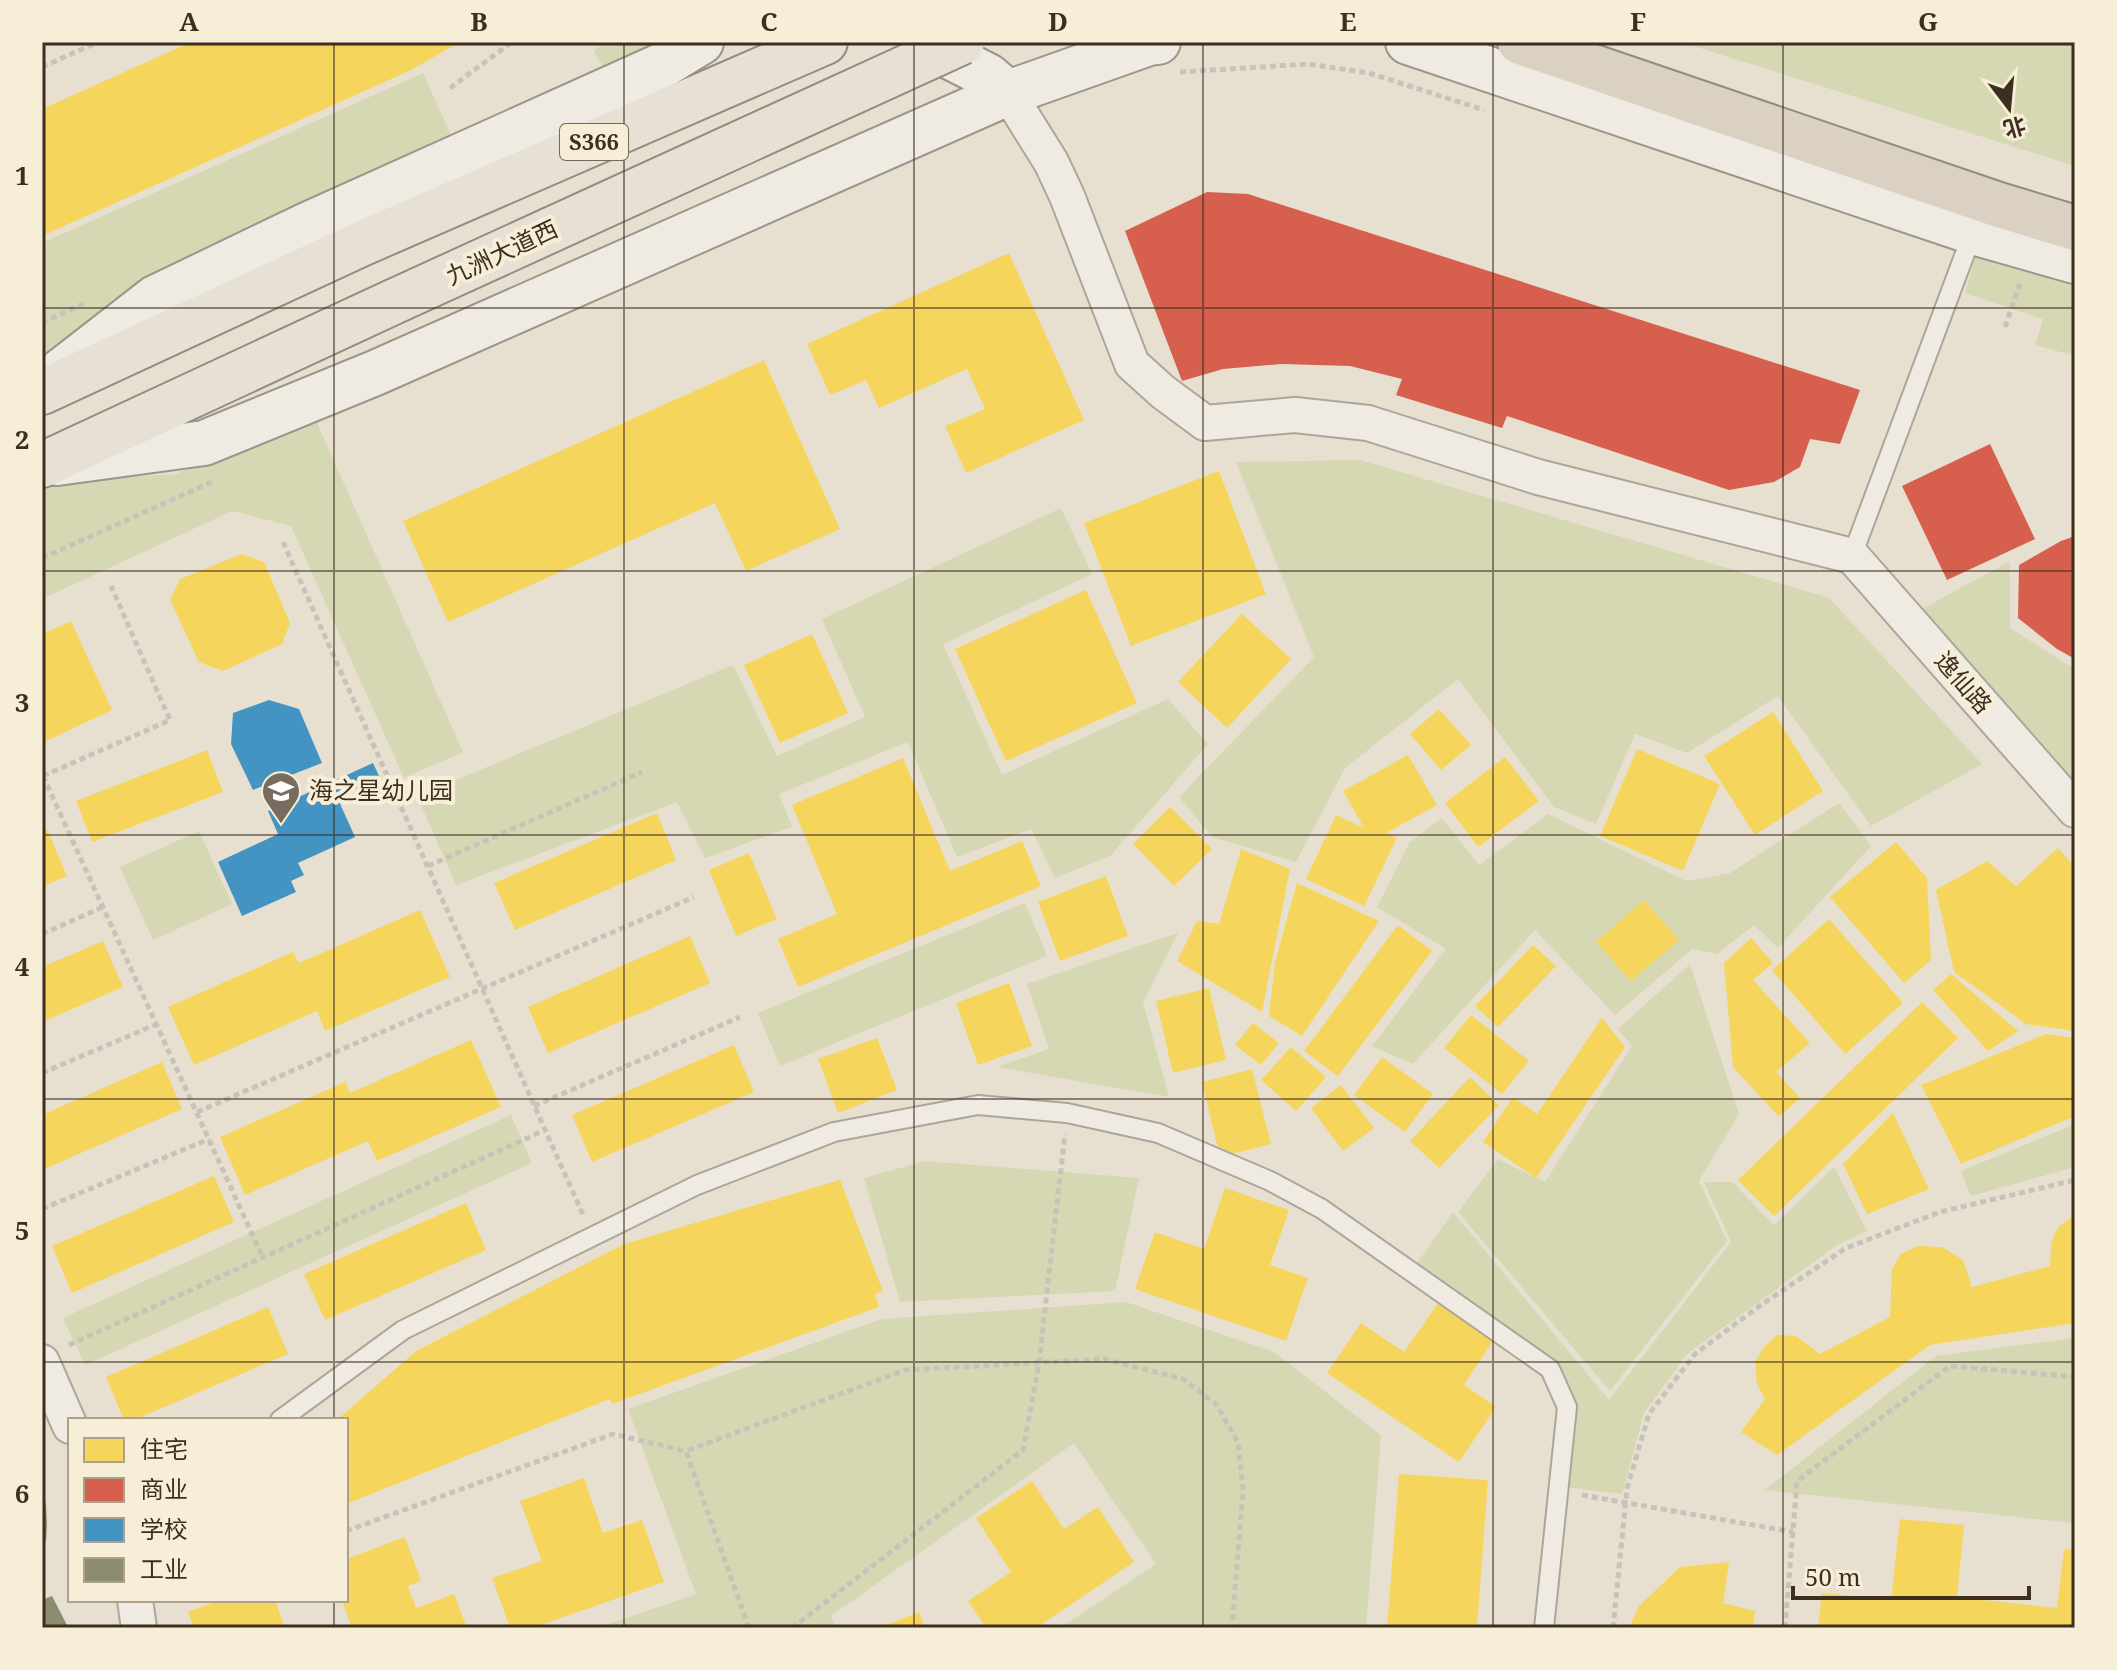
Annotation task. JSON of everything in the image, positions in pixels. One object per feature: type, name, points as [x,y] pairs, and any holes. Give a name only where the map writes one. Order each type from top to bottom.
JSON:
[{"type":"highway","points":[[1520,42],[2075,228]]},
{"type":"highway","points":[[1592,42],[1942,160],[2075,201]]},
{"type":"main road","points":[[42,386],[155,298],[307,225],[665,64],[701,42]]},
{"type":"main road","name":"S366","points":[[42,392],[363,243],[825,42]]},
{"type":"main road","points":[[921,42],[988,76],[1008,93]]},
{"type":"main road","name":"九洲大道西","points":[[42,465],[962,42]]},
{"type":"main road","points":[[1408,42],[1973,232],[2075,261]]},
{"type":"main road","points":[[42,465],[204,443],[375,373],[1008,93],[1149,43],[1165,57]]},
{"type":"street","points":[[1008,93],[1051,162],[1067,196],[1132,364],[1205,423],[1295,415],[1368,423],[1538,477],[1852,556]]},
{"type":"street","name":"逸仙路","points":[[1852,556],[2075,810]]},
{"type":"street","points":[[49,1374],[68,1421]]},
{"type":"street","points":[[135,1602],[139,1628]]},
{"type":"lane","points":[[1852,556],[1973,232]]},
{"type":"lane","points":[[283,1418],[403,1330],[697,1185],[834,1132],[978,1105],[1067,1113],[1158,1133],[1270,1181],[1322,1209],[1550,1369],[1567,1407],[1544,1628]]},
{"type":"path","points":[[42,67],[98,42]]},
{"type":"path","points":[[450,88],[512,42]]},
{"type":"path","points":[[1165,57],[1308,64],[1369,73],[1486,111]]},
{"type":"path","points":[[2005,327],[2020,283],[2033,287]]},
{"type":"path","points":[[42,558],[225,476]]},
{"type":"path","points":[[283,542],[592,1237]]},
{"type":"path","points":[[111,586],[170,720],[43,776],[263,1258]]},
{"type":"path","points":[[428,866],[642,772]]},
{"type":"path","points":[[197,1112],[694,897]]},
{"type":"path","points":[[42,934],[103,907]]},
{"type":"path","points":[[534,1106],[740,1017]]},
{"type":"path","points":[[42,1073],[157,1024]]},
{"type":"path","points":[[792,1628],[1023,1450],[1039,1363],[1067,1113]]},
{"type":"path","points":[[49,1374],[263,1258],[545,1130]]},
{"type":"path","points":[[42,1209],[209,1139]]},
{"type":"path","points":[[1613,1628],[1627,1488],[1649,1414],[1695,1354],[1846,1248],[1940,1212],[2075,1180]]},
{"type":"path","points":[[348,1530],[613,1434],[686,1451],[905,1370],[1104,1359],[1183,1379],[1216,1404],[1238,1442],[1243,1490],[1232,1628]]},
{"type":"path","points":[[1785,1628],[1797,1481],[1950,1366],[2075,1377]]},
{"type":"path","points":[[686,1451],[749,1628]]},
{"type":"path","points":[[1558,1492],[1793,1532]]},
{"type":"green space","points":[[607,42],[664,42],[604,71],[594,50]]},
{"type":"green space","points":[[1681,42],[2075,42],[2075,166]]},
{"type":"green space","points":[[423,73],[455,144],[42,374],[42,243]]},
{"type":"green space","points":[[1979,244],[2075,271],[2075,356],[2035,345],[2043,319],[1965,293]]},
{"type":"green space","points":[[313,414],[463,752],[404,778],[291,526],[232,511],[42,599],[42,484],[48,481],[176,474]]},
{"type":"green space","points":[[1360,460],[1829,598],[1982,764],[1871,826],[1778,696],[1687,753],[1635,734],[1596,824],[1554,807],[1458,679],[1345,768],[1296,862],[1212,837],[1179,797],[1314,657],[1236,462]]},
{"type":"green space","points":[[1061,508],[1092,574],[943,644],[1002,775],[1168,699],[1208,744],[1110,856],[1055,878],[1031,829],[957,857],[908,742],[779,794],[792,827],[705,858],[677,802],[456,885],[417,796],[733,665],[777,756],[865,717],[822,619]]},
{"type":"green space","points":[[2010,561],[2010,628],[2075,669],[2075,782],[1922,609]]},
{"type":"green space","points":[[1839,803],[1871,846],[1778,948],[1754,925],[1717,954],[1692,949],[1615,1015],[1535,930],[1413,1064],[1372,1046],[1446,949],[1377,907],[1409,843],[1442,818],[1479,865],[1548,814],[1686,881],[1730,873]]},
{"type":"green space","points":[[199,831],[232,904],[153,940],[120,867]]},
{"type":"green space","points":[[1025,903],[1047,956],[780,1066],[758,1013]]},
{"type":"green space","points":[[1178,933],[1143,1002],[1169,1097],[997,1067],[1049,1049],[1027,984]]},
{"type":"green space","points":[[1690,964],[1739,1114],[1699,1181],[1727,1241],[1610,1391],[1458,1212],[1498,1159],[1545,1182],[1632,1046],[1618,1029]]},
{"type":"green space","points":[[511,1115],[532,1163],[85,1365],[63,1318]]},
{"type":"green space","points":[[2075,1124],[2075,1167],[1971,1196],[1961,1171]]},
{"type":"green space","points":[[925,1161],[1139,1178],[1115,1291],[900,1302],[864,1178]]},
{"type":"green space","points":[[1834,1167],[1867,1231],[1837,1245],[1687,1354],[1644,1413],[1622,1494],[1564,1487],[1573,1408],[1554,1365],[1415,1266],[1453,1212],[1609,1400],[1731,1242],[1704,1182],[1732,1182],[1774,1225]]},
{"type":"green space","points":[[1126,1302],[1274,1352],[1381,1435],[1366,1628],[1060,1628],[1156,1564],[1074,1443],[831,1616],[835,1628],[597,1628],[696,1594],[628,1409],[882,1319]]},
{"type":"green space","points":[[2075,1338],[2075,1523],[1765,1490],[1936,1356]]},
{"type":"building: 住宅","points":[[191,42],[460,42],[411,70],[42,236],[42,109]]},
{"type":"building: 住宅","points":[[1009,253],[1084,420],[966,473],[945,426],[985,409],[967,369],[879,408],[866,380],[830,395],[807,344]]},
{"type":"building: 住宅","points":[[764,360],[840,529],[746,571],[715,503],[448,622],[403,521]]},
{"type":"building: 住宅","points":[[1219,471],[1266,594],[1131,646],[1084,523]]},
{"type":"building: 住宅","points":[[242,554],[264,562],[290,623],[282,644],[223,671],[199,662],[170,600],[180,579]]},
{"type":"building: 住宅","points":[[1086,590],[1137,703],[1006,761],[955,649]]},
{"type":"building: 住宅","points":[[1242,614],[1291,659],[1227,728],[1178,682]]},
{"type":"building: 住宅","points":[[71,621],[112,710],[42,743],[42,634]]},
{"type":"building: 住宅","points":[[812,634],[848,713],[780,743],[744,665]]},
{"type":"building: 住宅","points":[[1439,709],[1471,745],[1441,770],[1410,734]]},
{"type":"building: 住宅","points":[[1773,712],[1823,791],[1755,835],[1704,756]]},
{"type":"building: 住宅","points":[[1637,749],[1720,784],[1683,871],[1600,836]]},
{"type":"building: 住宅","points":[[207,750],[223,792],[92,842],[76,801]]},
{"type":"building: 住宅","points":[[1408,755],[1437,805],[1386,833],[1397,838],[1364,906],[1306,879],[1336,815],[1364,828],[1343,791]]},
{"type":"building: 住宅","points":[[1505,757],[1539,801],[1478,847],[1445,803]]},
{"type":"building: 住宅","points":[[903,758],[950,871],[1022,841],[1041,886],[798,987],[778,939],[837,914],[792,805]]},
{"type":"building: 住宅","points":[[1170,807],[1212,849],[1174,886],[1133,844]]},
{"type":"building: 住宅","points":[[657,813],[676,860],[515,930],[494,883]]},
{"type":"building: 住宅","points":[[47,829],[67,876],[42,887],[42,831]]},
{"type":"building: 住宅","points":[[1896,842],[1927,878],[1931,960],[1904,983],[1830,897]]},
{"type":"building: 住宅","points":[[2058,848],[2075,867],[2075,1031],[2026,1024],[1954,972],[1936,890],[1987,861],[2016,886]]},
{"type":"building: 住宅","points":[[1241,849],[1290,869],[1262,1012],[1177,961],[1197,921],[1219,924]]},
{"type":"building: 住宅","points":[[749,853],[777,919],[736,936],[709,870]]},
{"type":"building: 住宅","points":[[1106,876],[1128,936],[1060,961],[1038,902]]},
{"type":"building: 住宅","points":[[1297,883],[1379,921],[1302,1036],[1269,1016],[1275,962]]},
{"type":"building: 住宅","points":[[1644,900],[1679,940],[1631,981],[1596,942]]},
{"type":"building: 住宅","points":[[420,910],[450,977],[325,1031],[317,1011],[194,1065],[168,1007],[293,952],[299,963]]},
{"type":"building: 住宅","points":[[1829,919],[1903,1003],[1845,1054],[1772,970]]},
{"type":"building: 住宅","points":[[1398,925],[1432,951],[1338,1076],[1304,1051]]},
{"type":"building: 住宅","points":[[690,936],[710,983],[548,1053],[528,1007]]},
{"type":"building: 住宅","points":[[1751,938],[1773,963],[1753,980],[1810,1043],[1776,1072],[1800,1098],[1779,1117],[1733,1067],[1724,963]]},
{"type":"building: 住宅","points":[[103,941],[123,987],[42,1022],[42,967]]},
{"type":"building: 住宅","points":[[1533,945],[1556,966],[1498,1027],[1475,1006]]},
{"type":"building: 住宅","points":[[1951,974],[2018,1031],[1988,1051],[1933,990]]},
{"type":"building: 住宅","points":[[1009,983],[1032,1046],[978,1065],[956,1003]]},
{"type":"building: 住宅","points":[[1209,988],[1226,1060],[1173,1073],[1156,1001]]},
{"type":"building: 住宅","points":[[1922,1002],[1958,1038],[1774,1216],[1738,1180]]},
{"type":"building: 住宅","points":[[1471,1015],[1529,1061],[1502,1094],[1444,1048]]},
{"type":"building: 住宅","points":[[1602,1018],[1625,1047],[1536,1178],[1483,1142],[1513,1097],[1537,1114]]},
{"type":"building: 住宅","points":[[1253,1023],[1279,1043],[1261,1065],[1235,1045]]},
{"type":"building: 住宅","points":[[2046,1034],[2075,1038],[2075,1116],[1961,1164],[1921,1085]]},
{"type":"building: 住宅","points":[[877,1038],[897,1090],[838,1113],[818,1059]]},
{"type":"building: 住宅","points":[[471,1040],[501,1107],[377,1161],[368,1141],[245,1195],[220,1137],[345,1082],[350,1093]]},
{"type":"building: 住宅","points":[[734,1045],[754,1092],[592,1162],[572,1115]]},
{"type":"building: 住宅","points":[[1291,1047],[1326,1077],[1296,1111],[1261,1080]]},
{"type":"building: 住宅","points":[[1382,1057],[1433,1094],[1405,1132],[1354,1095]]},
{"type":"building: 住宅","points":[[162,1062],[182,1109],[42,1170],[42,1115]]},
{"type":"building: 住宅","points":[[1252,1069],[1271,1144],[1220,1157],[1202,1082]]},
{"type":"building: 住宅","points":[[1470,1077],[1499,1105],[1439,1168],[1410,1141]]},
{"type":"building: 住宅","points":[[1341,1085],[1374,1128],[1343,1151],[1311,1108]]},
{"type":"building: 住宅","points":[[1893,1113],[1929,1189],[1867,1214],[1843,1164]]},
{"type":"building: 住宅","points":[[214,1176],[234,1222],[72,1293],[52,1246]]},
{"type":"building: 住宅","points":[[840,1180],[883,1291],[875,1294],[879,1307],[612,1404],[610,1399],[348,1503],[348,1418],[339,1418],[416,1351],[624,1244]]},
{"type":"building: 住宅","points":[[1225,1188],[1289,1210],[1270,1265],[1308,1278],[1286,1341],[1135,1289],[1155,1232],[1204,1249]]},
{"type":"building: 住宅","points":[[466,1203],[486,1250],[325,1320],[304,1274]]},
{"type":"building: 住宅","points":[[2075,1215],[2075,1323],[1930,1345],[1777,1455],[1741,1432],[1765,1399],[1757,1384],[1755,1362],[1764,1347],[1777,1335],[1796,1336],[1820,1354],[1890,1317],[1892,1269],[1901,1254],[1918,1246],[1942,1247],[1963,1260],[1972,1287],[2050,1266],[2051,1243],[2059,1226]]},
{"type":"building: 住宅","points":[[1441,1299],[1496,1336],[1464,1385],[1496,1407],[1459,1462],[1327,1373],[1361,1323],[1404,1352]]},
{"type":"building: 住宅","points":[[268,1307],[288,1354],[139,1418],[123,1418],[106,1377]]},
{"type":"building: 住宅","points":[[1399,1474],[1488,1480],[1477,1628],[1387,1628]]},
{"type":"building: 住宅","points":[[584,1478],[603,1533],[642,1520],[664,1582],[532,1628],[510,1628],[492,1578],[542,1561],[520,1501]]},
{"type":"building: 住宅","points":[[1032,1481],[1064,1529],[1098,1507],[1134,1562],[1036,1628],[986,1628],[968,1601],[1011,1572],[976,1518]]},
{"type":"building: 住宅","points":[[1900,1519],[1964,1525],[1957,1597],[2057,1608],[2064,1549],[2075,1550],[2075,1628],[1818,1628],[1822,1593],[1891,1600]]},
{"type":"building: 住宅","points":[[405,1537],[421,1581],[408,1586],[416,1608],[454,1594],[467,1628],[346,1628],[351,1626],[343,1602],[348,1602],[348,1558]]},
{"type":"building: 住宅","points":[[1729,1562],[1723,1603],[1755,1611],[1753,1628],[1629,1628],[1639,1606],[1680,1567]]},
{"type":"building: 住宅","points":[[215,1602],[276,1602],[285,1628],[194,1628],[188,1612]]},
{"type":"building: 住宅","points":[[919,1612],[925,1628],[879,1628]]},
{"type":"building: 商业","points":[[1207,192],[1248,194],[1860,390],[1840,444],[1810,439],[1800,467],[1774,482],[1729,490],[1507,416],[1502,428],[1396,395],[1402,379],[1350,366],[1282,364],[1223,369],[1182,381],[1125,231]]},
{"type":"building: 商业","points":[[1990,444],[2035,539],[1947,580],[1902,486]]},
{"type":"building: 商业","points":[[2075,536],[2075,659],[2018,618],[2019,565]]},
{"type":"building: 学校","points":[[269,700],[299,709],[322,763],[253,790],[231,744],[233,713]]},
{"type":"building: 学校","points":[[373,763],[380,778],[337,797],[355,837],[298,863],[304,875],[291,881],[296,892],[242,916],[218,862],[278,834],[268,811]]},
{"type":"building: 工业","points":[[42,1495],[46,1504],[47,1525],[46,1541],[42,1543]]},
{"type":"building: 工业","points":[[52,1596],[66,1628],[42,1628],[42,1600]]},
{"type":"place","name":"海之星幼儿园","points":[[281,825]]}]
